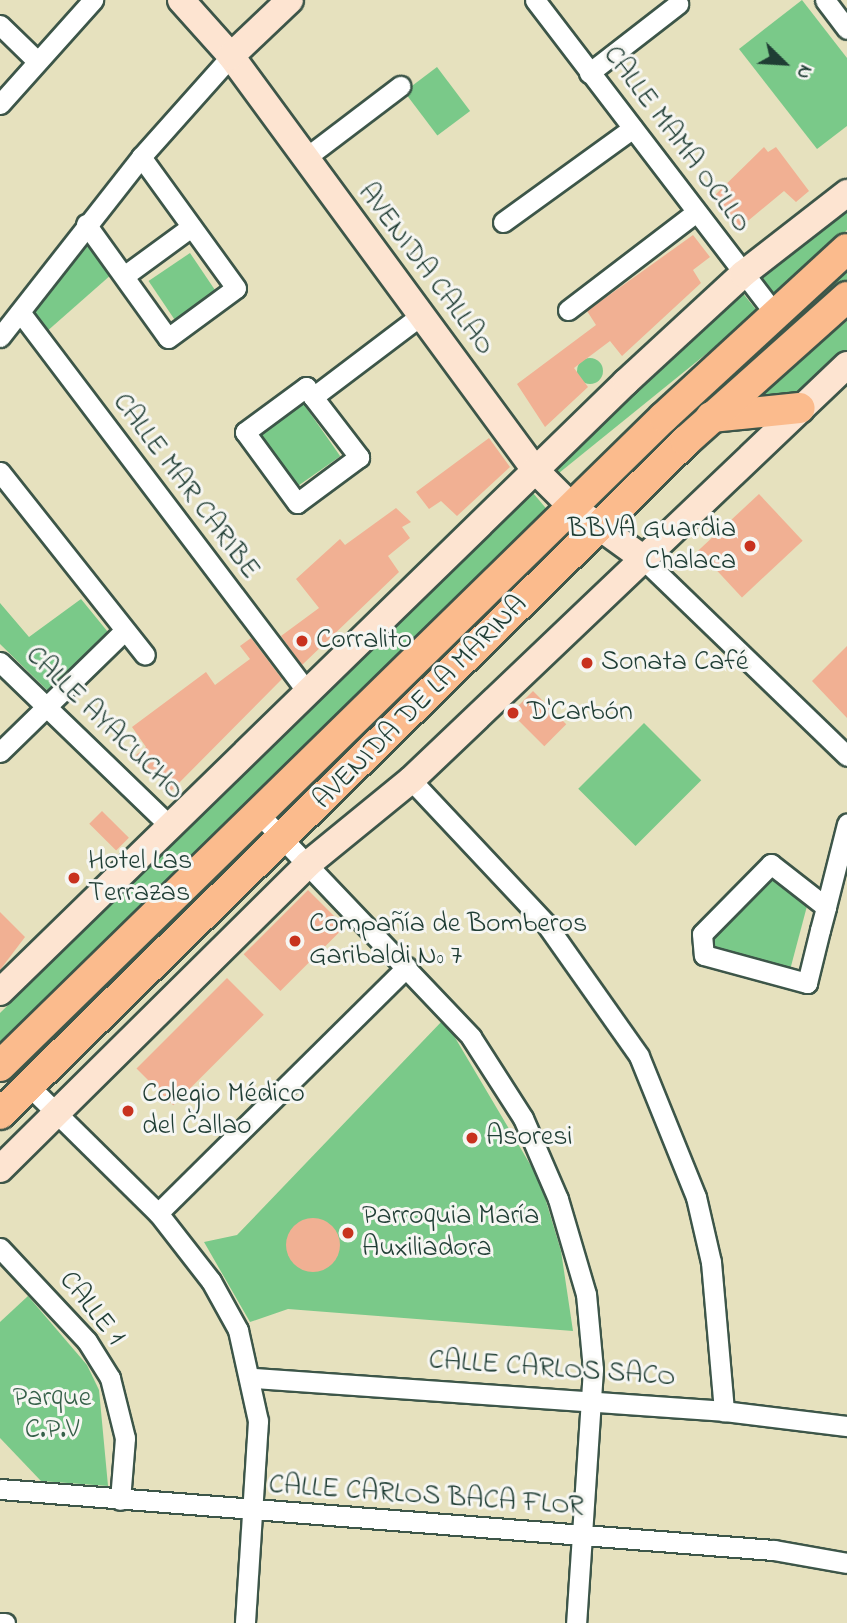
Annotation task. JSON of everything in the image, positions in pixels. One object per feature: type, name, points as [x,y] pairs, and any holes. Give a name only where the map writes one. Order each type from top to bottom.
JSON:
[{"type":"main road","name":"AVENIDA CALLAO","points":[[181,0],[231,56],[304,159],[535,470],[597,528],[641,557]]},
{"type":"main road","points":[[231,56],[290,0]]},
{"type":"main road","points":[[0,992],[535,470],[743,274],[847,193]]},
{"type":"main road","name":"AVENIDA DE LA MARINA","points":[[0,1066],[572,507],[774,313],[847,249]]},
{"type":"main road","name":"AVENIDA DE LA MARINA","points":[[0,1114],[711,417],[847,297]]},
{"type":"main road","name":"AVENIDA DE LA MARINA","points":[[0,1169],[55,1110],[308,864],[411,780],[641,557],[847,365]]},
{"type":"main road","points":[[711,417],[800,408]]},
{"type":"street","points":[[0,104],[36,60],[93,0]]},
{"type":"street","name":"CALLE MAMA OCLLO","points":[[535,0],[774,313]]},
{"type":"street","points":[[825,0],[847,29]]},
{"type":"street","points":[[589,73],[678,5]]},
{"type":"street","points":[[0,25],[36,60]]},
{"type":"street","points":[[0,337],[141,157],[231,56]]},
{"type":"street","points":[[304,159],[400,86]]},
{"type":"street","points":[[503,222],[632,128]]},
{"type":"street","points":[[86,224],[168,338],[236,288],[141,157]]},
{"type":"street","points":[[568,310],[696,212]]},
{"type":"street","points":[[124,276],[191,227]]},
{"type":"street","name":"CALLE MAR CARIBE","points":[[20,312],[307,692]]},
{"type":"street","points":[[313,397],[421,316]]},
{"type":"street","points":[[306,387],[313,397],[359,457],[297,503],[245,432],[306,387]]},
{"type":"street","points":[[0,472],[123,632],[145,655]]},
{"type":"street","points":[[641,557],[847,756]]},
{"type":"street","points":[[0,752],[123,632]]},
{"type":"street","name":"CALLE AYACUCHO","points":[[0,662],[170,826]]},
{"type":"street","points":[[411,780],[546,924],[639,1056],[692,1187],[708,1249],[724,1410]]},
{"type":"street","points":[[259,814],[407,967],[492,1065],[538,1148],[583,1281],[592,1401],[576,1623]]},
{"type":"street","points":[[826,907],[771,864],[702,934],[704,955],[711,961],[807,983],[847,824]]},
{"type":"street","points":[[158,1213],[407,967]]},
{"type":"street","points":[[29,1086],[158,1213],[212,1281],[253,1378],[254,1512],[246,1623]]},
{"type":"street","name":"CALLE 1","points":[[0,1248],[87,1341],[110,1378],[124,1438],[120,1500]]},
{"type":"street","name":"CALLE CARLOS SACO","points":[[253,1378],[724,1410],[847,1426]]},
{"type":"street","name":"CALLE CARLOS BACA FLOR","points":[[0,1489],[581,1538],[774,1550],[847,1563]]},
{"type":"green space","points":[[802,0],[847,58],[847,126],[817,149],[739,49]]},
{"type":"green space","points":[[437,67],[470,111],[437,136],[404,92]]},
{"type":"green space","points":[[847,201],[847,230],[774,303],[754,277]]},
{"type":"green space","points":[[86,242],[112,274],[45,333],[35,312]]},
{"type":"green space","points":[[190,253],[217,293],[175,321],[149,281]]},
{"type":"green space","points":[[847,269],[847,284],[607,507],[593,496]]},
{"type":"green space","points":[[741,291],[758,312],[556,476],[539,455]]},
{"type":"green space","points":[[847,321],[847,359],[799,401],[753,401]]},
{"type":"green space","points":[[590,358],[599,362],[603,371],[599,380],[590,384],[581,380],[577,371],[581,362]]},
{"type":"green space","points":[[303,403],[340,456],[296,487],[259,434]]},
{"type":"green space","points":[[533,493],[550,513],[0,1044],[0,1013]]},
{"type":"green space","points":[[559,530],[575,540],[289,821],[281,813]]},
{"type":"green space","points":[[81,599],[112,637],[48,691],[0,644],[0,603],[29,637]]},
{"type":"green space","points":[[644,723],[701,780],[636,846],[578,789]]},
{"type":"green space","points":[[774,875],[807,906],[790,970],[712,953],[707,939]]},
{"type":"green space","points":[[444,1019],[540,1181],[561,1251],[573,1331],[288,1309],[250,1322],[204,1242],[237,1235]]},
{"type":"green space","name":"Parque C.P.V","points":[[28,1296],[87,1365],[99,1390],[108,1486],[41,1481],[0,1438],[0,1322]]},
{"type":"building","points":[[764,147],[768,152],[776,147],[809,191],[796,202],[784,191],[737,230],[712,198]]},
{"type":"building","points":[[693,235],[710,257],[693,270],[701,283],[622,356],[610,341],[574,368],[588,387],[545,427],[517,384],[596,325],[587,311]]},
{"type":"building","points":[[489,438],[510,467],[457,516],[441,501],[429,509],[416,492]]},
{"type":"building","name":"BBVA Guardia Chalaca","points":[[759,494],[803,541],[742,597],[698,551]]},
{"type":"building","points":[[396,508],[411,522],[402,527],[410,538],[388,556],[399,572],[302,665],[281,636],[319,608],[296,579],[340,539],[345,545]]},
{"type":"building","points":[[251,638],[282,679],[171,791],[136,755],[146,747],[132,727],[206,672],[215,685],[250,659],[240,646]]},
{"type":"building","points":[[847,646],[847,718],[812,681]]},
{"type":"building","points":[[533,691],[566,724],[544,746],[511,713]]},
{"type":"building","points":[[102,811],[129,838],[116,851],[89,824]]},
{"type":"building","name":"Compañía de Bomberos Garibaldi Nº 7","points":[[308,890],[345,927],[280,991],[244,954]]},
{"type":"building","points":[[0,912],[25,937],[0,970]]},
{"type":"building","points":[[227,978],[264,1015],[173,1105],[136,1069]]},
{"type":"building","points":[[313,1218],[332,1226],[340,1245],[332,1264],[313,1272],[294,1264],[286,1245],[294,1226]]},
{"type":"place","name":"BBVA Guardia Chalaca","points":[[750,546]]},
{"type":"place","name":"Corralito","points":[[302,641]]},
{"type":"place","name":"Sonata Café","points":[[587,663]]},
{"type":"place","name":"D'Carbón","points":[[513,713]]},
{"type":"place","name":"Hotel Las Terrazas","points":[[74,878]]},
{"type":"place","name":"Compañía de Bomberos Garibaldi Nº 7","points":[[295,941]]},
{"type":"place","name":"Colegio Médico del Callao","points":[[128,1111]]},
{"type":"place","name":"Asoresi","points":[[472,1138]]},
{"type":"place","name":"Parroquia María Auxiliadora","points":[[348,1233]]}]
